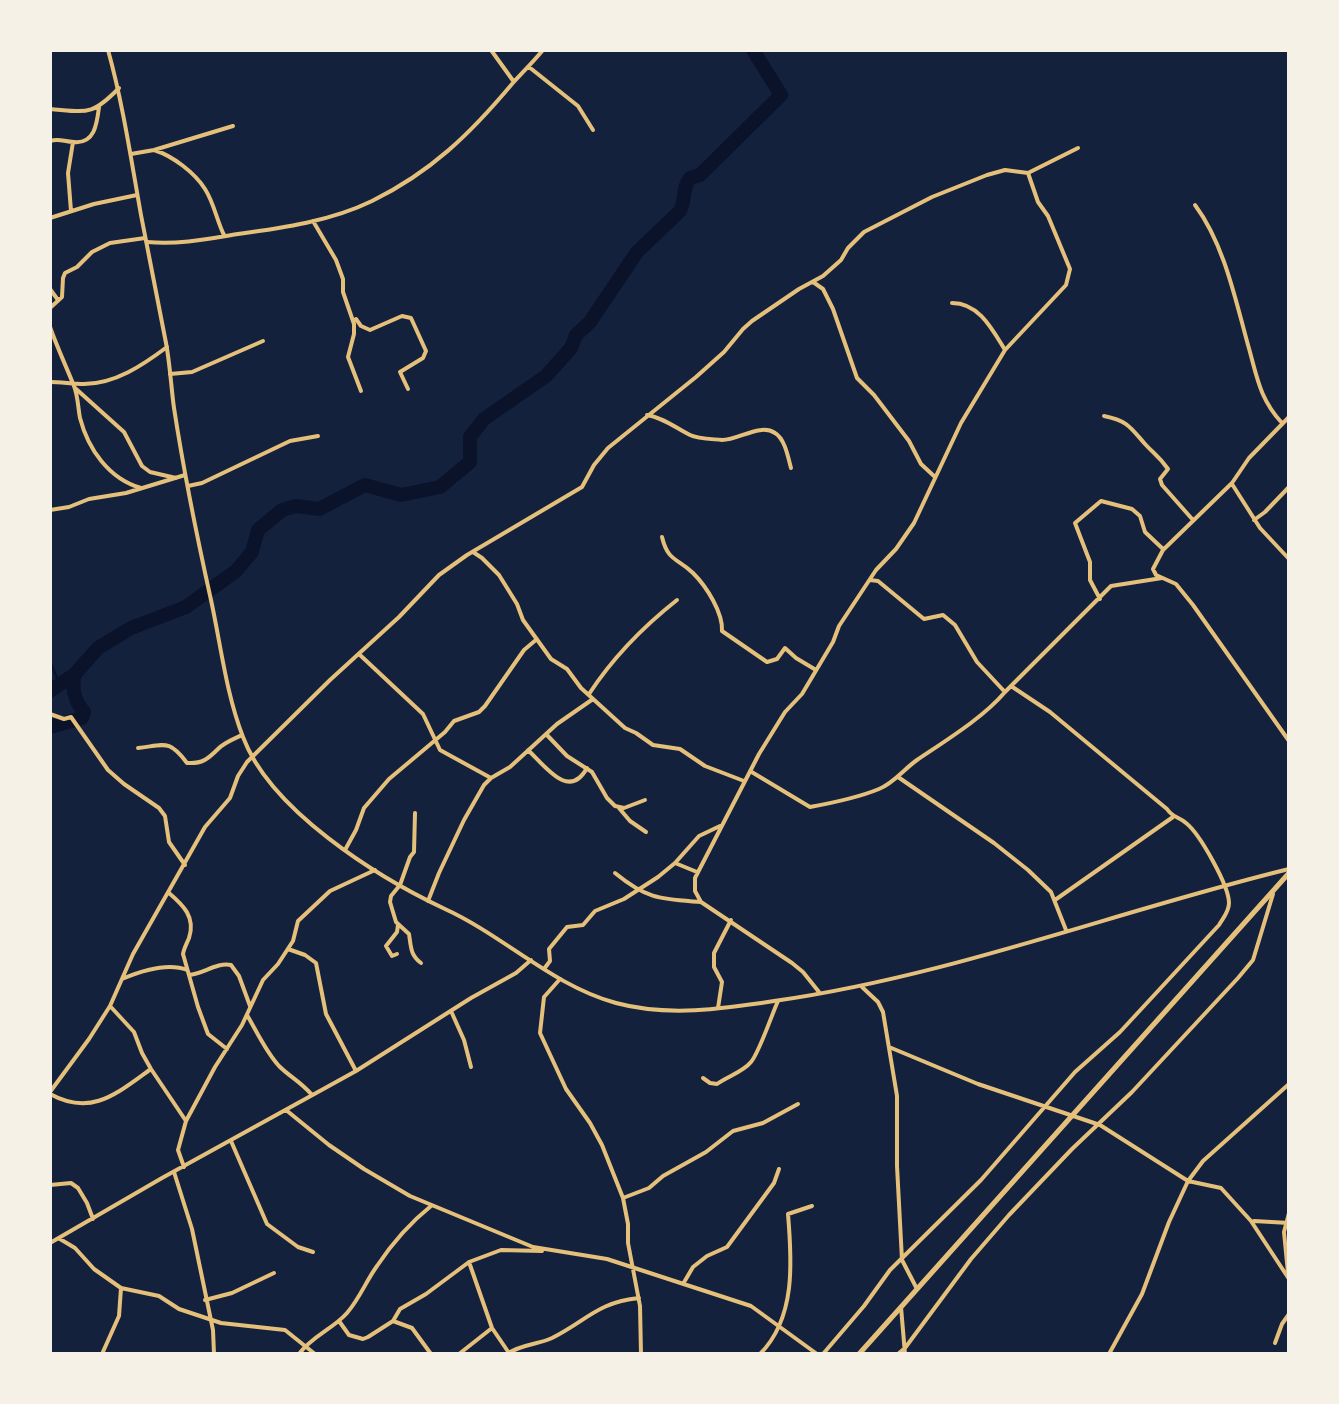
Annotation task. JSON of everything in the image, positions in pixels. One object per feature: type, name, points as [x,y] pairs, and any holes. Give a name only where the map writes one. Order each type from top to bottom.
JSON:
[{"type":"main road","points":[[859,1354],[1289,871]]},
{"type":"street","points":[[108,50],[119,88],[167,347],[199,550],[242,734],[252,756],[287,800],[345,850],[428,902],[488,932],[560,979],[593,995],[639,1008],[674,1011],[778,1001],[862,987],[1224,885],[1289,871]]},
{"type":"street","points":[[491,50],[514,82]]},
{"type":"street","points":[[50,308],[64,294],[66,273],[110,243],[176,243],[225,236],[313,221],[372,201],[423,172],[490,113],[543,50]]},
{"type":"street","points":[[528,67],[578,106],[593,130]]},
{"type":"street","points":[[50,141],[86,141],[92,136],[100,107],[119,88]]},
{"type":"street","points":[[50,108],[81,112],[100,107]]},
{"type":"street","points":[[131,154],[233,126]]},
{"type":"street","points":[[71,211],[68,162],[73,142]]},
{"type":"street","points":[[151,1069],[100,1102],[78,1104],[51,1090],[110,1006],[133,954],[204,827],[230,798],[238,776],[252,756],[440,575],[582,488],[608,448],[724,352],[742,328],[841,260],[864,232],[918,204],[996,172],[1028,173],[1078,148]]},
{"type":"street","points":[[154,150],[164,153],[203,185],[225,236]]},
{"type":"street","points":[[701,902],[695,891],[697,872],[744,780],[786,712],[802,694],[839,626],[904,538],[961,424],[1005,350],[1066,285],[1070,269],[1028,173]]},
{"type":"street","points":[[50,218],[138,195]]},
{"type":"street","points":[[1195,205],[1215,241],[1263,399],[1282,423]]},
{"type":"street","points":[[313,221],[336,260],[345,298],[361,326],[370,330],[402,316],[412,318],[426,351],[419,361],[400,372],[408,389]]},
{"type":"street","points":[[813,282],[834,309],[857,378],[935,477]]},
{"type":"street","points":[[50,289],[58,300]]},
{"type":"street","points":[[952,303],[964,303],[984,318],[1005,350]]},
{"type":"street","points":[[353,315],[354,334],[348,356],[361,391]]},
{"type":"street","points":[[50,326],[74,386],[82,424],[103,464],[120,479],[140,488]]},
{"type":"street","points":[[170,374],[192,372],[263,341]]},
{"type":"street","points":[[50,382],[90,384],[130,372],[167,347]]},
{"type":"street","points":[[74,386],[124,432],[142,466],[176,478]]},
{"type":"street","points":[[647,415],[691,436],[726,440],[770,429],[781,436],[792,468]]},
{"type":"street","points":[[1104,416],[1122,419],[1156,451],[1168,469],[1160,479],[1162,486],[1193,520]]},
{"type":"street","points":[[1289,417],[1249,458],[1232,484],[1163,550],[1153,569],[1156,575],[1176,584],[1193,605],[1289,741]]},
{"type":"street","points":[[188,486],[290,441],[318,436]]},
{"type":"street","points":[[50,510],[70,508],[89,499],[186,475]]},
{"type":"street","points":[[1232,484],[1254,520],[1289,559]]},
{"type":"street","points":[[1254,520],[1289,487]]},
{"type":"street","points":[[1100,599],[1090,580],[1090,562],[1075,523],[1101,501],[1132,509],[1140,516],[1145,532],[1163,550]]},
{"type":"street","points":[[662,537],[672,559],[695,575],[708,594],[722,619],[722,631],[767,662],[778,659],[785,648],[816,670]]},
{"type":"street","points":[[473,552],[499,575],[523,620],[551,659],[567,669],[625,728],[653,746],[680,749],[705,766],[744,780]]},
{"type":"street","points":[[750,770],[810,807],[877,790],[984,714],[1116,584],[1162,578]]},
{"type":"street","points":[[870,580],[878,582],[924,619],[943,615],[955,625],[977,662],[1004,692]]},
{"type":"street","points":[[428,902],[464,820],[491,778],[510,767],[591,696],[642,631],[677,600]]},
{"type":"street","points":[[345,850],[364,808],[389,779],[454,721],[486,706],[524,650],[537,639]]},
{"type":"street","points":[[358,654],[417,707],[444,753],[491,778]]},
{"type":"street","points":[[286,1110],[377,1178],[433,1205],[533,1247],[632,1266],[751,1306],[820,1354],[864,1306],[890,1270],[981,1180],[1075,1072],[1120,1032],[1230,909],[1224,885],[1186,822],[1173,817],[1050,712],[1011,686]]},
{"type":"street","points":[[50,714],[64,720],[71,717],[108,770],[159,808],[165,816],[169,842],[185,865]]},
{"type":"street","points":[[138,748],[170,745],[187,763],[195,764],[210,759],[219,748],[242,734]]},
{"type":"street","points":[[546,734],[567,756],[588,768],[610,802],[646,832]]},
{"type":"street","points":[[528,750],[563,782],[582,778],[588,768]]},
{"type":"street","points":[[898,776],[1028,870],[1055,900],[1066,930]]},
{"type":"street","points":[[619,808],[645,800]]},
{"type":"street","points":[[397,954],[388,954],[386,946],[398,932],[390,902],[414,852],[415,814]]},
{"type":"street","points":[[1055,900],[1173,817]]},
{"type":"street","points":[[544,969],[550,962],[549,950],[567,926],[583,925],[596,910],[624,900],[676,863],[699,836],[722,826]]},
{"type":"street","points":[[676,863],[697,872]]},
{"type":"street","points":[[184,1167],[178,1150],[186,1121],[263,980],[293,941],[298,921],[330,890],[375,870]]},
{"type":"street","points":[[616,873],[656,898],[701,902],[792,962],[820,994]]},
{"type":"street","points":[[902,1352],[996,1230],[1197,1024],[1253,960],[1274,890]]},
{"type":"street","points":[[169,893],[183,904],[190,921],[190,938],[183,950],[208,1034],[227,1048]]},
{"type":"street","points":[[718,1008],[722,982],[714,967],[714,953],[731,920]]},
{"type":"street","points":[[398,925],[409,934],[414,958],[421,963]]},
{"type":"street","points":[[288,949],[316,963],[326,1014],[356,1071]]},
{"type":"street","points":[[50,1243],[356,1071],[532,960]]},
{"type":"street","points":[[122,979],[152,968],[178,966],[201,973],[231,965],[250,1006]]},
{"type":"street","points":[[560,979],[544,996],[541,1039],[566,1089],[596,1134],[623,1198],[639,1298],[641,1354]]},
{"type":"street","points":[[862,987],[883,1012],[897,1096],[902,1260],[917,1289]]},
{"type":"street","points":[[703,1078],[717,1084],[752,1062],[778,1001]]},
{"type":"street","points":[[110,1006],[134,1032],[142,1054],[186,1121]]},
{"type":"street","points":[[451,1011],[471,1066]]},
{"type":"street","points":[[246,1016],[270,1056],[312,1095]]},
{"type":"street","points":[[888,1047],[978,1084],[1100,1125],[1188,1181],[1222,1188],[1251,1220],[1289,1278]]},
{"type":"street","points":[[1109,1354],[1142,1294],[1188,1181],[1203,1161],[1289,1084]]},
{"type":"street","points":[[623,1198],[649,1188],[732,1131],[763,1123],[798,1104]]},
{"type":"street","points":[[232,1142],[268,1224],[298,1247],[313,1252]]},
{"type":"street","points":[[682,1284],[693,1267],[727,1246],[774,1184],[779,1169]]},
{"type":"street","points":[[174,1172],[190,1220],[213,1330],[214,1354]]},
{"type":"street","points":[[50,1186],[71,1183],[78,1188],[93,1220]]},
{"type":"street","points":[[299,1354],[339,1321],[364,1290],[378,1264],[433,1205]]},
{"type":"street","points":[[760,1354],[781,1326],[788,1292],[788,1214],[812,1206]]},
{"type":"street","points":[[1289,1213],[1284,1232],[1289,1278]]},
{"type":"street","points":[[1251,1220],[1287,1223]]},
{"type":"street","points":[[60,1239],[120,1288],[158,1296],[179,1309],[221,1323],[285,1330],[315,1354]]},
{"type":"street","points":[[339,1321],[349,1334],[363,1339],[393,1321],[400,1309],[468,1262],[501,1250],[550,1250]]},
{"type":"street","points":[[468,1262],[492,1328],[509,1353],[548,1340],[612,1302],[639,1298]]},
{"type":"street","points":[[205,1300],[232,1293],[274,1273]]},
{"type":"street","points":[[102,1354],[119,1316],[120,1288]]},
{"type":"street","points":[[901,1307],[902,1352]]},
{"type":"street","points":[[1275,1343],[1289,1314]]},
{"type":"street","points":[[393,1321],[412,1328],[431,1354]]},
{"type":"street","points":[[460,1353],[492,1328]]},
{"type":"street","points":[[460,1353],[471,1354]]},
{"type":"waterway","points":[[50,691],[75,674],[98,648],[131,628],[186,607],[236,571],[252,552],[258,530],[282,510],[296,506],[319,509],[365,485],[401,495],[440,487],[470,462],[470,437],[484,419],[546,376],[571,348],[576,335],[590,322],[637,252],[680,211],[690,178],[700,175],[781,95],[753,50]]},
{"type":"waterway","points":[[50,661],[59,683]]},
{"type":"waterway","points":[[50,727],[82,718],[84,712],[74,689],[75,674]]}]
